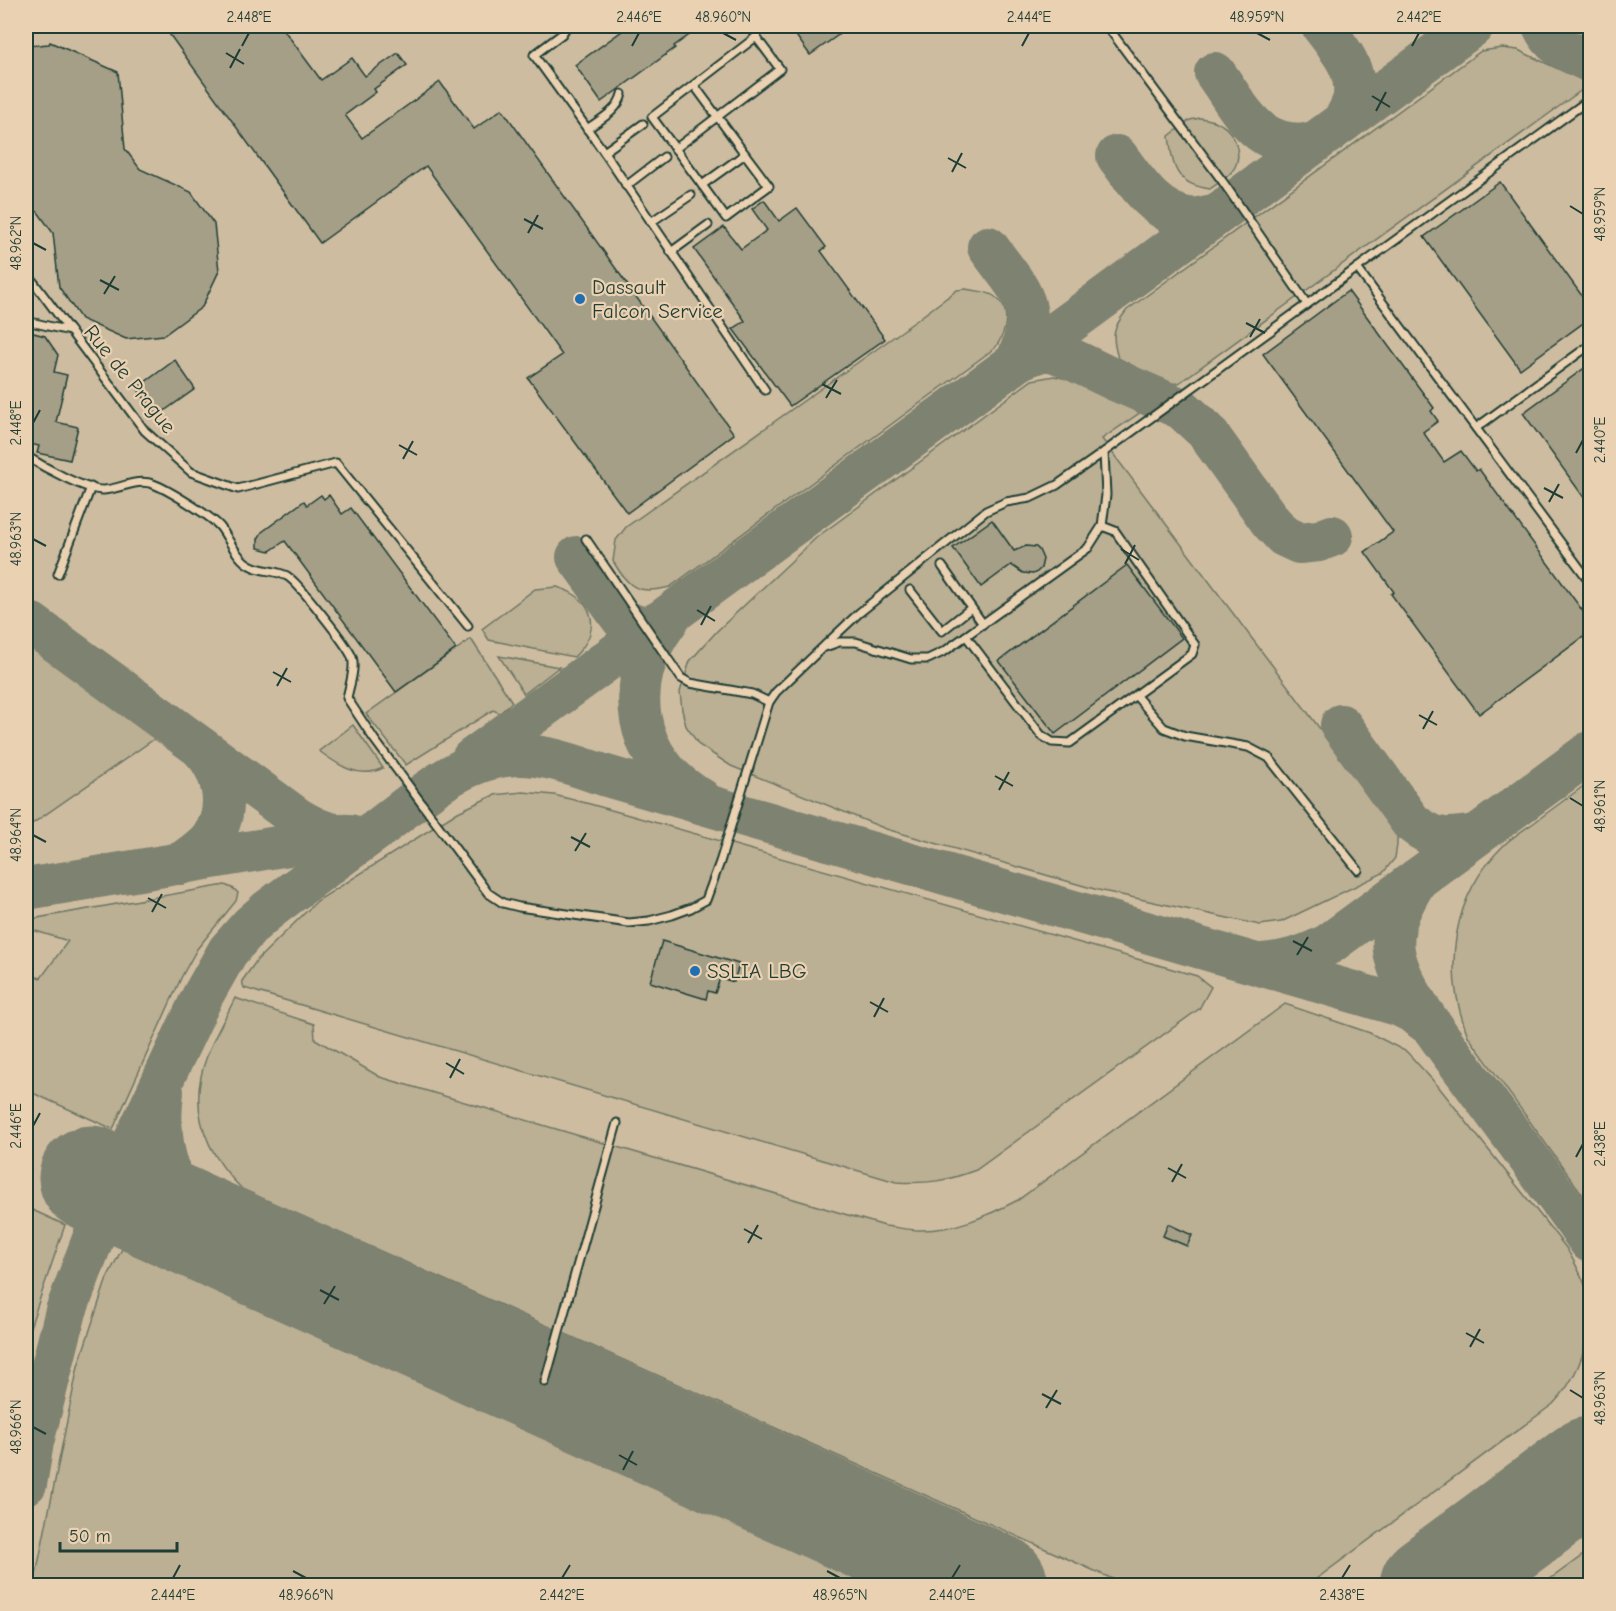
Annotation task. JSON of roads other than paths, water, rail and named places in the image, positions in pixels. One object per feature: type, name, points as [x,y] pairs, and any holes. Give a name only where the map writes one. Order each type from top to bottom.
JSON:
[{"type":"lane","points":[[567,26],[562,34],[534,55],[604,152],[765,390]]},
{"type":"lane","points":[[694,85],[769,186],[726,218],[652,117],[756,37],[759,26]]},
{"type":"lane","points":[[1107,26],[1223,182],[1307,304]]},
{"type":"lane","points":[[675,149],[780,69],[756,37]]},
{"type":"lane","points":[[587,129],[614,110],[622,94]]},
{"type":"lane","points":[[26,456],[41,465],[102,490],[135,483],[152,484],[209,516],[221,528],[243,561],[255,569],[289,577],[306,593],[352,658],[351,678],[346,698],[488,893],[503,903],[629,922],[649,921],[691,909],[706,900],[720,862],[769,702],[776,692],[859,613],[986,511],[1006,502],[1030,498],[1057,485],[1590,99]]},
{"type":"lane","points":[[604,152],[643,124]]},
{"type":"lane","points":[[702,185],[745,154]]},
{"type":"lane","points":[[626,186],[664,157]]},
{"type":"lane","points":[[651,222],[691,195]]},
{"type":"lane","points":[[672,252],[708,225]]},
{"type":"lane","points":[[1357,268],[1590,582]]},
{"type":"lane","name":"Rue de Prague","points":[[26,272],[145,431],[191,472],[238,489],[336,463],[468,626]]},
{"type":"lane","points":[[26,321],[70,331]]},
{"type":"lane","points":[[1476,428],[1590,345]]},
{"type":"lane","points":[[822,648],[839,642],[856,642],[911,659],[928,659],[945,651],[1088,548],[1102,526],[1106,495],[1104,452]]},
{"type":"lane","points":[[58,574],[91,487]]},
{"type":"lane","points":[[966,636],[1041,735],[1052,742],[1070,743],[1192,654],[1195,645],[1115,531],[1102,526]]},
{"type":"lane","points":[[586,539],[681,678],[690,683],[752,694],[769,702]]},
{"type":"lane","points":[[942,566],[983,624]]},
{"type":"lane","points":[[910,590],[942,631],[971,608]]},
{"type":"lane","points":[[1136,696],[1164,728],[1185,736],[1248,747],[1269,758],[1358,870]]},
{"type":"lane","points":[[545,1382],[617,1123]]},
{"type":"place","name":"Dassault Falcon Service","points":[[580,299]]},
{"type":"place","name":"SSLIA LBG","points":[[695,971]]}]
